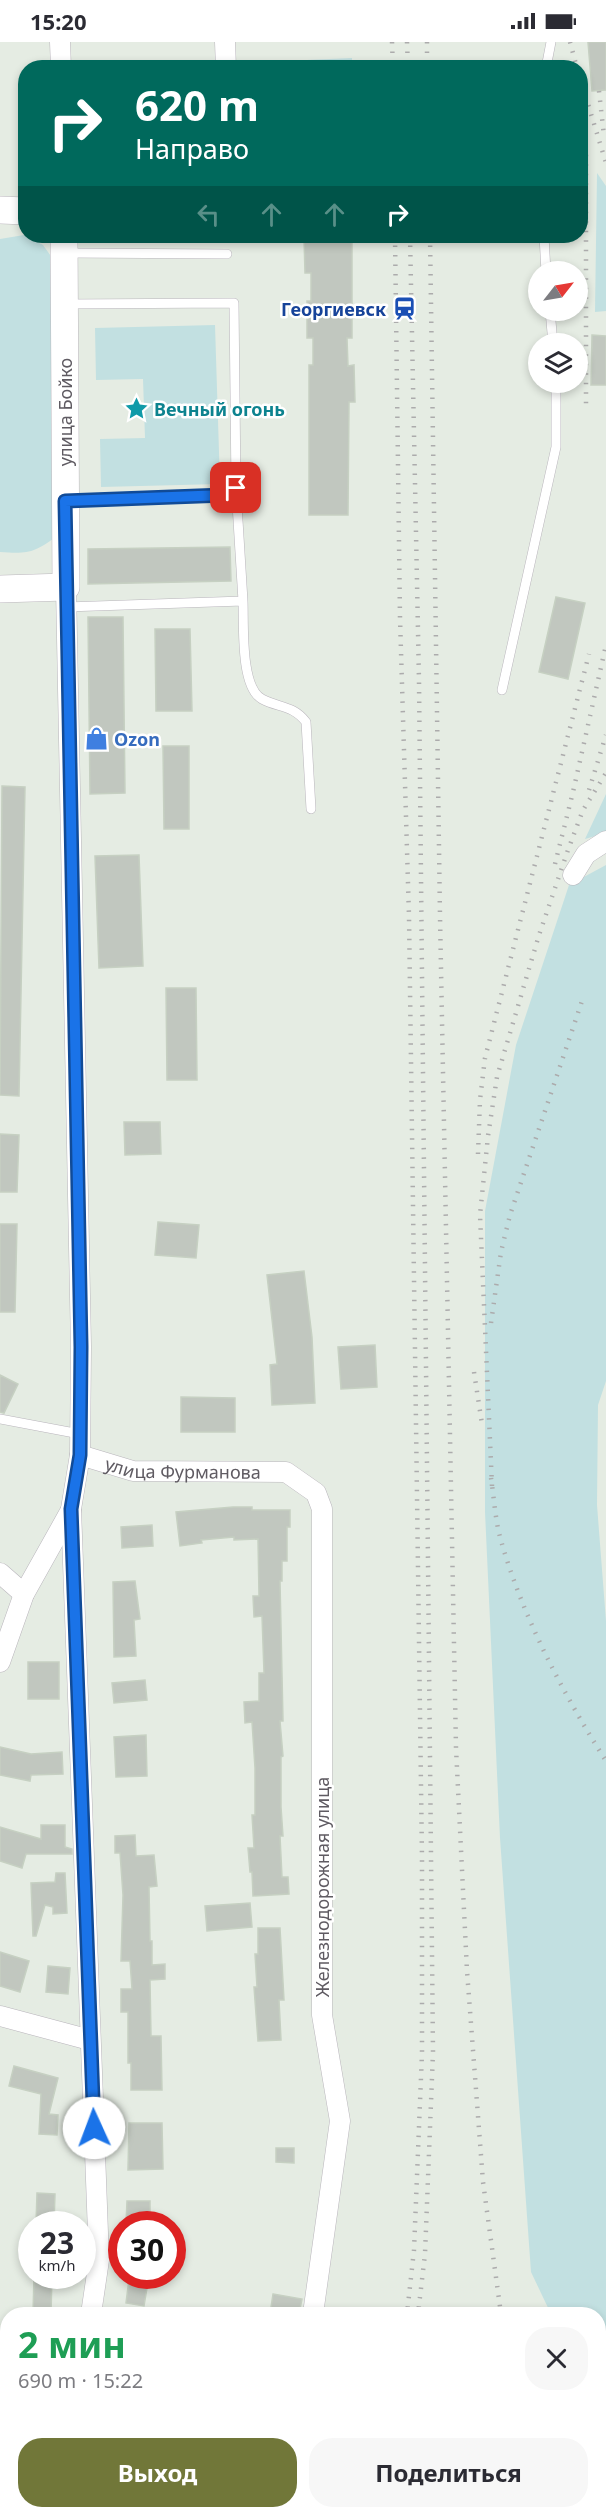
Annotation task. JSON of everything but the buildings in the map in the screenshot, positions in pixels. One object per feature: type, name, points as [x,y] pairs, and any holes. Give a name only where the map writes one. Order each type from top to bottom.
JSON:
[{"type":"street","points":[[60,42],[61,60]]},
{"type":"street","points":[[225,42],[226,60]]},
{"type":"street","points":[[0,210],[18,211]]},
{"type":"street","name":"улица Бойко","points":[[64,244],[66,597],[81,1335],[80,1455],[71,1509],[99,2260],[92,2307]]},
{"type":"street","points":[[1,591],[66,597]]},
{"type":"street","points":[[573,875],[586,854],[606,841]]},
{"type":"street","name":"улица Фурманова","points":[[80,1455],[133,1471],[286,1472]]},
{"type":"street","name":"Железнодорожная улица","points":[[286,1472],[316,1493],[322,1509],[323,1523],[322,2015],[340,2121],[314,2307]]},
{"type":"street","points":[[0,1662],[24,1594],[71,1509]]},
{"type":"street","points":[[0,1573],[24,1594]]},
{"type":"street","points":[[0,2016],[90,2040]]},
{"type":"lane","points":[[548,60],[551,42]]},
{"type":"lane","points":[[544,243],[545,261]]},
{"type":"lane","points":[[64,244],[227,254]]},
{"type":"lane","points":[[64,304],[234,303],[236,488],[247,674],[260,698],[298,711],[306,722],[311,809]]},
{"type":"lane","points":[[502,690],[556,447],[556,393]]},
{"type":"lane","points":[[65,501],[225,495],[232,494],[236,488]]},
{"type":"lane","points":[[66,597],[243,602]]},
{"type":"lane","points":[[0,1419],[80,1434]]},
{"type":"shaded area","points":[[352,58],[352,60],[307,60]]},
{"type":"shaded area","points":[[597,173],[606,186],[606,311],[595,312]]},
{"type":"shaded area","points":[[18,236],[18,243],[39,243],[53,259],[57,536],[30,551],[10,553],[0,552],[0,239]]},
{"type":"shaded area","points":[[215,325],[220,484],[101,487],[100,439],[145,438],[143,379],[96,380],[95,328]]},
{"type":"shaded area","points":[[606,794],[606,833],[585,839]]},
{"type":"shaded area","points":[[606,865],[606,1381],[598,1405],[597,1505],[606,1621],[606,2307],[548,2307],[531,2272],[500,1838],[485,1512],[485,1211],[516,1045],[569,885]]},
{"type":"railway","points":[[392,42],[393,60]]},
{"type":"railway","points":[[407,42],[408,60]]},
{"type":"railway","points":[[427,42],[427,60]]},
{"type":"railway","points":[[570,42],[575,60]]},
{"type":"railway","points":[[599,91],[604,136]]},
{"type":"railway","points":[[588,104],[606,163]]},
{"type":"railway","points":[[395,243],[400,618],[409,916],[422,1858],[422,2053],[414,2250],[408,2307]]},
{"type":"railway","points":[[410,243],[419,681],[433,2052],[425,2254],[419,2307]]},
{"type":"railway","points":[[430,243],[456,1748],[467,1971],[483,2182],[500,2307]]},
{"type":"railway","points":[[586,243],[586,404]]},
{"type":"railway","points":[[555,864],[606,645]]},
{"type":"railway","points":[[478,1154],[480,1100],[485,1058],[589,654]]},
{"type":"railway","points":[[589,790],[606,735]]},
{"type":"railway","points":[[492,1486],[480,1215],[497,1077],[539,935],[568,850],[583,810],[606,773]]},
{"type":"railway","points":[[491,1323],[501,1252],[510,1215],[584,995]]},
{"type":"railway","points":[[474,1372],[482,1424]]},
{"type":"railway","points":[[491,1478],[500,1537],[520,1596],[559,1681],[606,1761]]},
{"type":"place","name":"Георгиевск","points":[[404,309]]},
{"type":"place","name":"Вечный огонь","points":[[136,409]]},
{"type":"place","name":"Ozon","points":[[96,739]]},
{"type":"route","points":[[94,2128],[71,1509],[80,1455],[81,1347],[65,501],[225,495],[232,494],[236,488]]}]
